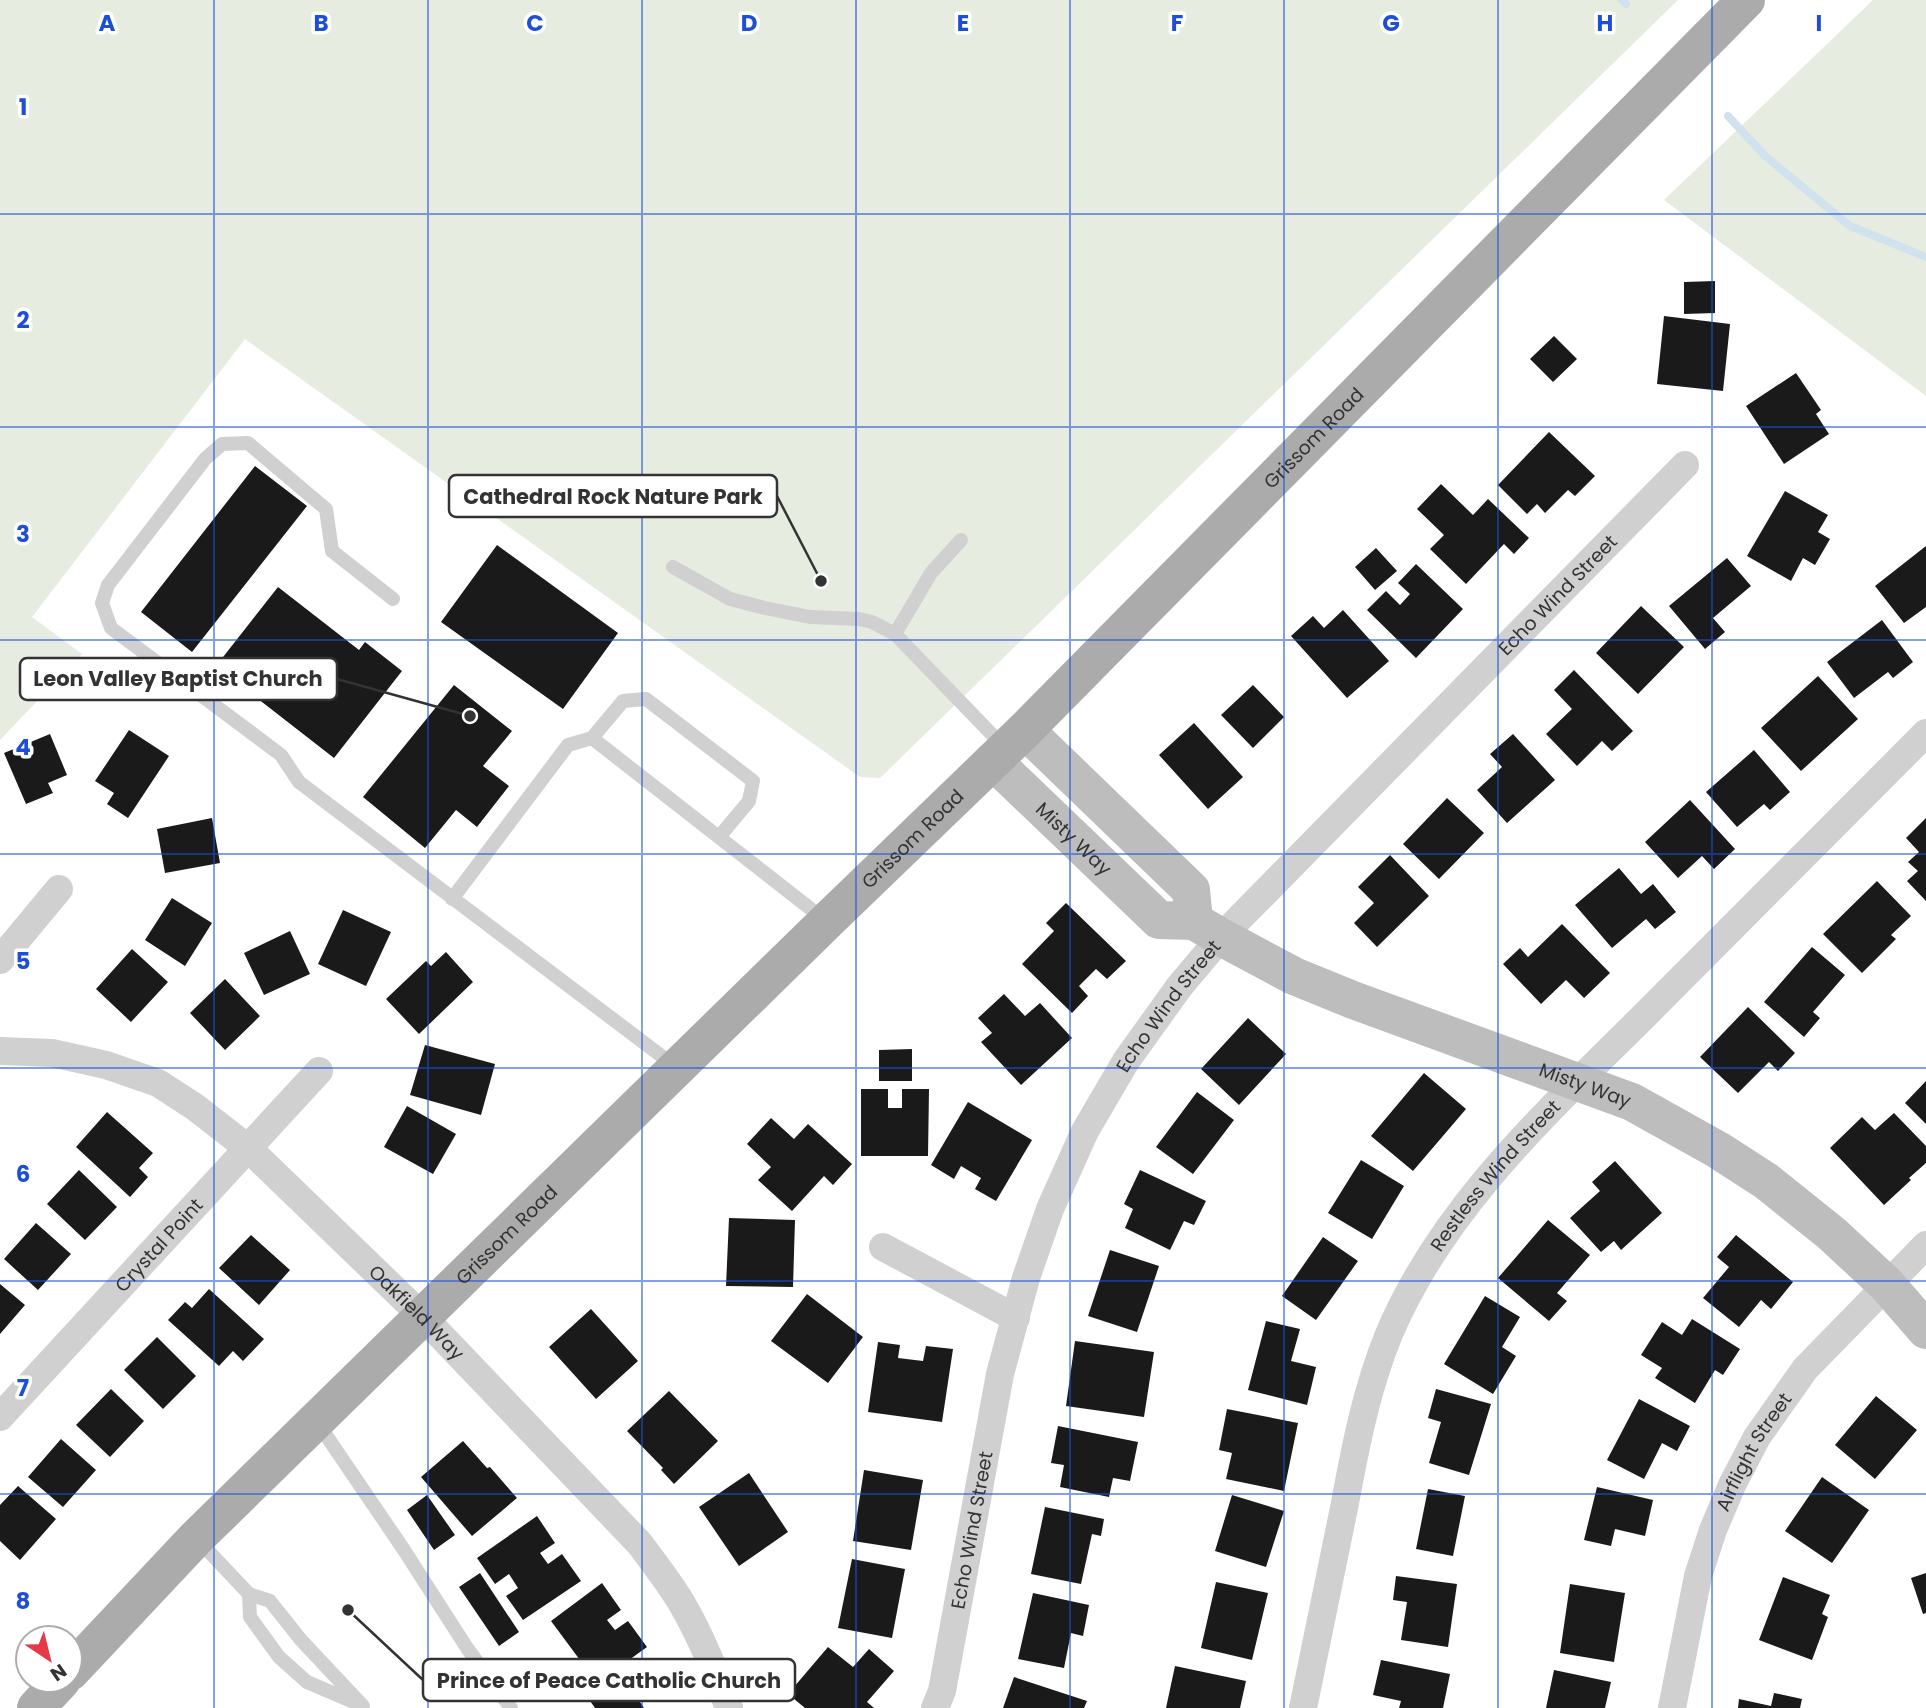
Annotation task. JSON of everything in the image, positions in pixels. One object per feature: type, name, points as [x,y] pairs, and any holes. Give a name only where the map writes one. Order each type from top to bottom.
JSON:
[{"type":"main road","name":"Grissom Road","points":[[84,1657],[196,1538],[1008,746],[1746,0]]},
{"type":"main road","points":[[36,1708],[49,1694]]},
{"type":"street","name":"Echo Wind Street","points":[[936,1708],[942,1691],[1000,1374],[1026,1278],[1050,1209],[1085,1131],[1126,1060],[1178,987],[1208,929],[1685,465]]},
{"type":"street","name":"Restless Wind Street","points":[[1303,1708],[1371,1384],[1413,1285],[1460,1214],[1507,1156],[1926,733]]},
{"type":"street","points":[[1008,746],[1191,890],[1208,929]]},
{"type":"street","points":[[0,960],[59,889]]},
{"type":"street","name":"Misty Way","points":[[1208,929],[1294,976],[1318,986],[1632,1102],[1718,1150],[1766,1181],[1831,1233],[1887,1285],[1926,1330]]},
{"type":"street","name":"Oakfield Way","points":[[0,1051],[52,1053],[106,1065],[158,1083],[195,1107],[249,1149],[423,1317],[640,1544],[682,1603],[729,1708]]},
{"type":"street","name":"Crystal Point","points":[[0,1417],[319,1071]]},
{"type":"street","name":"Airflight Street","points":[[1672,1708],[1699,1576],[1713,1530],[1757,1437],[1799,1377],[1926,1245]]},
{"type":"street","points":[[883,1247],[1016,1318]]},
{"type":"lane","points":[[393,599],[332,551],[326,509],[248,443],[222,444],[205,459],[107,586],[102,603],[111,628],[281,755],[299,782],[677,1068]]},
{"type":"lane","points":[[895,634],[931,573],[961,540]]},
{"type":"lane","points":[[673,568],[730,599],[810,617],[859,619],[872,622],[895,634],[1008,746]]},
{"type":"lane","points":[[452,899],[568,746],[592,738],[623,701],[646,699],[753,780],[749,801],[719,837]]},
{"type":"lane","points":[[592,738],[827,921]]},
{"type":"lane","points":[[316,1421],[404,1549],[467,1648],[511,1708]]},
{"type":"lane","points":[[196,1538],[249,1594],[270,1601],[301,1640],[363,1706],[307,1682],[279,1657],[250,1617],[249,1594]]},
{"type":"shaded area","points":[[0,0],[1678,0],[880,778],[860,777],[245,339],[32,617],[82,654],[0,740]]},
{"type":"shaded area","points":[[1873,0],[1926,0],[1926,396],[1664,200]]},
{"type":"building","points":[[1715,281],[1715,313],[1684,314],[1684,282]]},
{"type":"building","points":[[1664,316],[1730,324],[1723,391],[1657,384]]},
{"type":"building","points":[[1554,336],[1577,359],[1553,382],[1530,359]]},
{"type":"building","points":[[1796,373],[1821,410],[1816,414],[1829,434],[1784,464],[1746,406]]},
{"type":"building","points":[[1549,432],[1595,476],[1575,496],[1568,490],[1545,513],[1537,504],[1527,514],[1498,485]]},
{"type":"building","points":[[255,466],[307,506],[192,652],[141,612]]},
{"type":"building","points":[[1441,484],[1473,515],[1488,499],[1529,538],[1514,554],[1504,544],[1466,584],[1430,549],[1444,535],[1417,509]]},
{"type":"building","points":[[1785,491],[1828,515],[1818,532],[1830,539],[1815,565],[1803,558],[1791,581],[1747,556]]},
{"type":"building","points":[[497,545],[618,633],[563,709],[441,622]]},
{"type":"building","points":[[1926,546],[1926,607],[1904,623],[1875,586]]},
{"type":"building","points":[[1376,548],[1397,571],[1375,590],[1355,567]]},
{"type":"building","points":[[1727,558],[1751,586],[1713,618],[1725,632],[1705,649],[1669,606]]},
{"type":"building","points":[[1416,564],[1463,609],[1416,658],[1367,610],[1386,591],[1400,605],[1410,594],[1398,583]]},
{"type":"building","points":[[278,587],[359,650],[365,642],[402,671],[334,758],[216,666]]},
{"type":"building","points":[[1641,606],[1684,647],[1638,694],[1596,653]]},
{"type":"building","points":[[1343,610],[1389,661],[1347,698],[1291,636],[1313,616],[1324,628]]},
{"type":"building","points":[[1882,620],[1913,662],[1893,678],[1888,672],[1854,698],[1827,662]]},
{"type":"building","points":[[1574,670],[1633,731],[1612,751],[1602,741],[1577,766],[1546,734],[1572,709],[1554,690]]},
{"type":"building","points":[[1818,676],[1858,719],[1801,771],[1761,728]]},
{"type":"building","points":[[454,685],[512,731],[483,766],[509,786],[477,827],[456,810],[425,848],[363,797]]},
{"type":"building","points":[[1253,685],[1284,717],[1253,748],[1221,715]]},
{"type":"building","points":[[1194,723],[1243,777],[1208,809],[1159,755]]},
{"type":"building","points":[[129,730],[169,756],[128,818],[107,804],[114,793],[95,781]]},
{"type":"building","points":[[50,734],[67,775],[48,783],[53,793],[26,804],[4,753]]},
{"type":"building","points":[[1513,734],[1555,780],[1507,823],[1477,790],[1502,767],[1490,754]]},
{"type":"building","points":[[1754,750],[1790,792],[1770,810],[1764,804],[1737,827],[1706,792]]},
{"type":"building","points":[[1447,798],[1484,833],[1439,879],[1403,844]]},
{"type":"building","points":[[1690,800],[1735,849],[1714,869],[1702,856],[1678,878],[1645,842]]},
{"type":"building","points":[[212,818],[220,863],[165,873],[157,829]]},
{"type":"building","points":[[1926,818],[1926,901],[1907,881],[1918,871],[1908,862],[1919,852],[1906,838]]},
{"type":"building","points":[[1390,855],[1429,896],[1377,947],[1354,923],[1374,903],[1358,887]]},
{"type":"building","points":[[1619,868],[1641,894],[1653,884],[1676,912],[1655,929],[1646,919],[1612,948],[1575,905]]},
{"type":"building","points":[[1877,881],[1911,916],[1891,935],[1896,939],[1862,973],[1823,934]]},
{"type":"building","points":[[172,898],[212,923],[185,966],[145,940]]},
{"type":"building","points":[[1066,903],[1126,961],[1107,979],[1096,969],[1079,986],[1088,996],[1072,1013],[1022,964],[1054,931],[1046,923]]},
{"type":"building","points":[[343,910],[391,932],[366,986],[318,964]]},
{"type":"building","points":[[1562,924],[1610,973],[1584,998],[1566,980],[1541,1004],[1503,964],[1520,948],[1528,957]]},
{"type":"building","points":[[290,931],[310,974],[264,995],[244,953]]},
{"type":"building","points":[[1812,947],[1845,975],[1813,1012],[1820,1018],[1804,1037],[1764,1002]]},
{"type":"building","points":[[132,949],[168,982],[131,1022],[96,989]]},
{"type":"building","points":[[446,952],[473,982],[419,1034],[386,999],[426,961],[431,966]]},
{"type":"building","points":[[225,979],[260,1016],[225,1050],[190,1013]]},
{"type":"building","points":[[1004,994],[1025,1016],[1040,1003],[1072,1038],[1021,1085],[981,1042],[992,1033],[978,1018]]},
{"type":"building","points":[[1748,1007],[1795,1053],[1778,1071],[1769,1062],[1738,1093],[1700,1057]]},
{"type":"building","points":[[1248,1018],[1286,1054],[1239,1105],[1201,1069]]},
{"type":"building","points":[[425,1045],[495,1064],[481,1115],[410,1095]]},
{"type":"building","points":[[912,1049],[912,1081],[879,1081],[879,1050]]},
{"type":"building","points":[[1424,1073],[1466,1109],[1413,1171],[1371,1136]]},
{"type":"building","points":[[1926,1081],[1926,1124],[1905,1103]]},
{"type":"building","points":[[861,1089],[888,1089],[888,1108],[902,1108],[902,1089],[929,1089],[928,1156],[861,1156]]},
{"type":"building","points":[[1197,1092],[1234,1120],[1193,1174],[1156,1147]]},
{"type":"building","points":[[968,1102],[1032,1140],[996,1201],[975,1189],[981,1178],[961,1166],[954,1179],[931,1165]]},
{"type":"building","points":[[407,1106],[456,1134],[433,1174],[384,1147]]},
{"type":"building","points":[[107,1112],[153,1153],[139,1168],[148,1177],[130,1197],[76,1147]]},
{"type":"building","points":[[1894,1113],[1926,1146],[1926,1163],[1884,1205],[1830,1148],[1862,1117],[1875,1130]]},
{"type":"building","points":[[771,1118],[794,1139],[808,1124],[852,1164],[833,1185],[824,1176],[792,1211],[758,1180],[771,1167],[747,1144]]},
{"type":"building","points":[[1361,1160],[1404,1186],[1372,1239],[1328,1213]]},
{"type":"building","points":[[1615,1161],[1662,1213],[1621,1250],[1614,1241],[1601,1252],[1570,1218],[1600,1191],[1592,1182]]},
{"type":"building","points":[[79,1170],[117,1207],[85,1240],[47,1204]]},
{"type":"building","points":[[1140,1170],[1206,1201],[1194,1225],[1184,1221],[1170,1250],[1125,1228],[1133,1209],[1124,1204]]},
{"type":"building","points":[[729,1218],[795,1220],[793,1287],[726,1286]]},
{"type":"building","points":[[1548,1220],[1590,1255],[1557,1293],[1567,1301],[1549,1321],[1498,1278]]},
{"type":"building","points":[[36,1223],[71,1254],[38,1290],[4,1259]]},
{"type":"building","points":[[251,1235],[290,1270],[259,1305],[219,1268]]},
{"type":"building","points":[[1736,1235],[1793,1282],[1771,1309],[1761,1300],[1739,1327],[1703,1298],[1729,1267],[1717,1257]]},
{"type":"building","points":[[1323,1237],[1358,1261],[1316,1320],[1282,1296]]},
{"type":"building","points":[[1110,1250],[1159,1266],[1137,1332],[1088,1316]]},
{"type":"building","points":[[0,1284],[25,1305],[0,1334]]},
{"type":"building","points":[[209,1289],[264,1339],[243,1361],[233,1351],[219,1366],[168,1320],[185,1302],[192,1308]]},
{"type":"building","points":[[807,1294],[863,1337],[828,1383],[771,1341]]},
{"type":"building","points":[[1485,1296],[1520,1317],[1502,1347],[1516,1356],[1493,1394],[1444,1364]]},
{"type":"building","points":[[591,1309],[638,1361],[596,1399],[549,1347]]},
{"type":"building","points":[[1692,1319],[1740,1349],[1723,1375],[1715,1370],[1695,1403],[1655,1378],[1662,1368],[1641,1355],[1662,1322],[1682,1335]]},
{"type":"building","points":[[1266,1321],[1300,1329],[1291,1361],[1316,1367],[1307,1405],[1248,1390]]},
{"type":"building","points":[[157,1337],[196,1376],[163,1409],[124,1370]]},
{"type":"building","points":[[1075,1341],[1154,1352],[1144,1417],[1066,1406]]},
{"type":"building","points":[[878,1342],[900,1345],[898,1358],[923,1361],[926,1346],[953,1349],[942,1422],[868,1412]]},
{"type":"building","points":[[111,1389],[144,1421],[110,1457],[76,1425]]},
{"type":"building","points":[[1436,1389],[1491,1404],[1469,1475],[1429,1463],[1441,1422],[1428,1418]]},
{"type":"building","points":[[669,1391],[718,1441],[674,1484],[661,1470],[663,1468],[627,1431]]},
{"type":"building","points":[[1876,1396],[1917,1430],[1875,1479],[1835,1445]]},
{"type":"building","points":[[1639,1399],[1690,1426],[1677,1451],[1662,1443],[1644,1479],[1607,1460]]},
{"type":"building","points":[[1227,1409],[1298,1423],[1284,1491],[1226,1479],[1232,1453],[1219,1450]]},
{"type":"building","points":[[1058,1426],[1138,1442],[1130,1481],[1113,1478],[1109,1497],[1060,1487],[1064,1465],[1051,1463]]},
{"type":"building","points":[[61,1439],[96,1470],[63,1507],[28,1477]]},
{"type":"building","points":[[463,1441],[517,1498],[472,1536],[421,1477]]},
{"type":"building","points":[[864,1470],[923,1480],[911,1550],[853,1541]]},
{"type":"building","points":[[749,1473],[788,1532],[739,1566],[699,1507]]},
{"type":"building","points":[[1822,1477],[1869,1510],[1832,1563],[1785,1531]]},
{"type":"building","points":[[18,1486],[56,1519],[20,1560],[0,1541],[0,1505]]},
{"type":"building","points":[[1597,1487],[1653,1500],[1645,1536],[1615,1529],[1611,1546],[1584,1540]]},
{"type":"building","points":[[1428,1489],[1465,1496],[1453,1556],[1416,1549]]},
{"type":"building","points":[[427,1495],[455,1535],[434,1550],[407,1510]]},
{"type":"building","points":[[1232,1495],[1284,1511],[1266,1567],[1215,1551]]},
{"type":"building","points":[[1045,1507],[1104,1519],[1101,1536],[1092,1534],[1081,1584],[1031,1574]]},
{"type":"building","points":[[537,1516],[555,1543],[540,1553],[548,1564],[562,1554],[581,1581],[523,1620],[506,1596],[518,1588],[509,1574],[495,1584],[477,1558]]},
{"type":"building","points":[[852,1559],[905,1569],[892,1638],[838,1628]]},
{"type":"building","points":[[480,1573],[519,1632],[499,1646],[459,1587]]},
{"type":"building","points":[[1926,1573],[1926,1613],[1923,1614],[1911,1578]]},
{"type":"building","points":[[1396,1576],[1457,1584],[1448,1647],[1401,1640],[1407,1602],[1393,1600]]},
{"type":"building","points":[[1783,1577],[1830,1595],[1822,1614],[1828,1617],[1812,1660],[1759,1640]]},
{"type":"building","points":[[1216,1582],[1268,1593],[1252,1660],[1201,1648]]},
{"type":"building","points":[[602,1583],[621,1610],[607,1620],[615,1630],[628,1621],[647,1647],[597,1683],[551,1621]]},
{"type":"building","points":[[1570,1584],[1625,1593],[1614,1662],[1560,1653]]},
{"type":"building","points":[[1033,1593],[1089,1605],[1083,1636],[1071,1633],[1064,1668],[1018,1659]]},
{"type":"building","points":[[828,1647],[853,1667],[869,1649],[894,1671],[867,1702],[874,1708],[805,1708],[788,1694]]},
{"type":"building","points":[[1381,1660],[1450,1674],[1443,1708],[1399,1708],[1401,1701],[1373,1695]]},
{"type":"building","points":[[637,1665],[655,1692],[640,1702],[644,1708],[595,1708],[588,1698]]},
{"type":"building","points":[[1175,1666],[1246,1681],[1240,1708],[1166,1708]]},
{"type":"building","points":[[1554,1670],[1611,1682],[1605,1708],[1546,1708]]},
{"type":"building","points":[[1014,1677],[1087,1701],[1084,1708],[1003,1708]]},
{"type":"building","points":[[1774,1693],[1802,1699],[1800,1708],[1738,1708],[1739,1699],[1771,1706]]},
{"type":"waterway","points":[[1622,0],[1626,4]]},
{"type":"waterway","points":[[1728,116],[1765,156],[1850,226],[1926,257]]},
{"type":"place","name":"Cathedral Rock Nature Park","points":[[821,581]]},
{"type":"place","name":"Leon Valley Baptist Church","points":[[470,716]]},
{"type":"place","name":"Prince of Peace Catholic Church","points":[[348,1610]]}]
